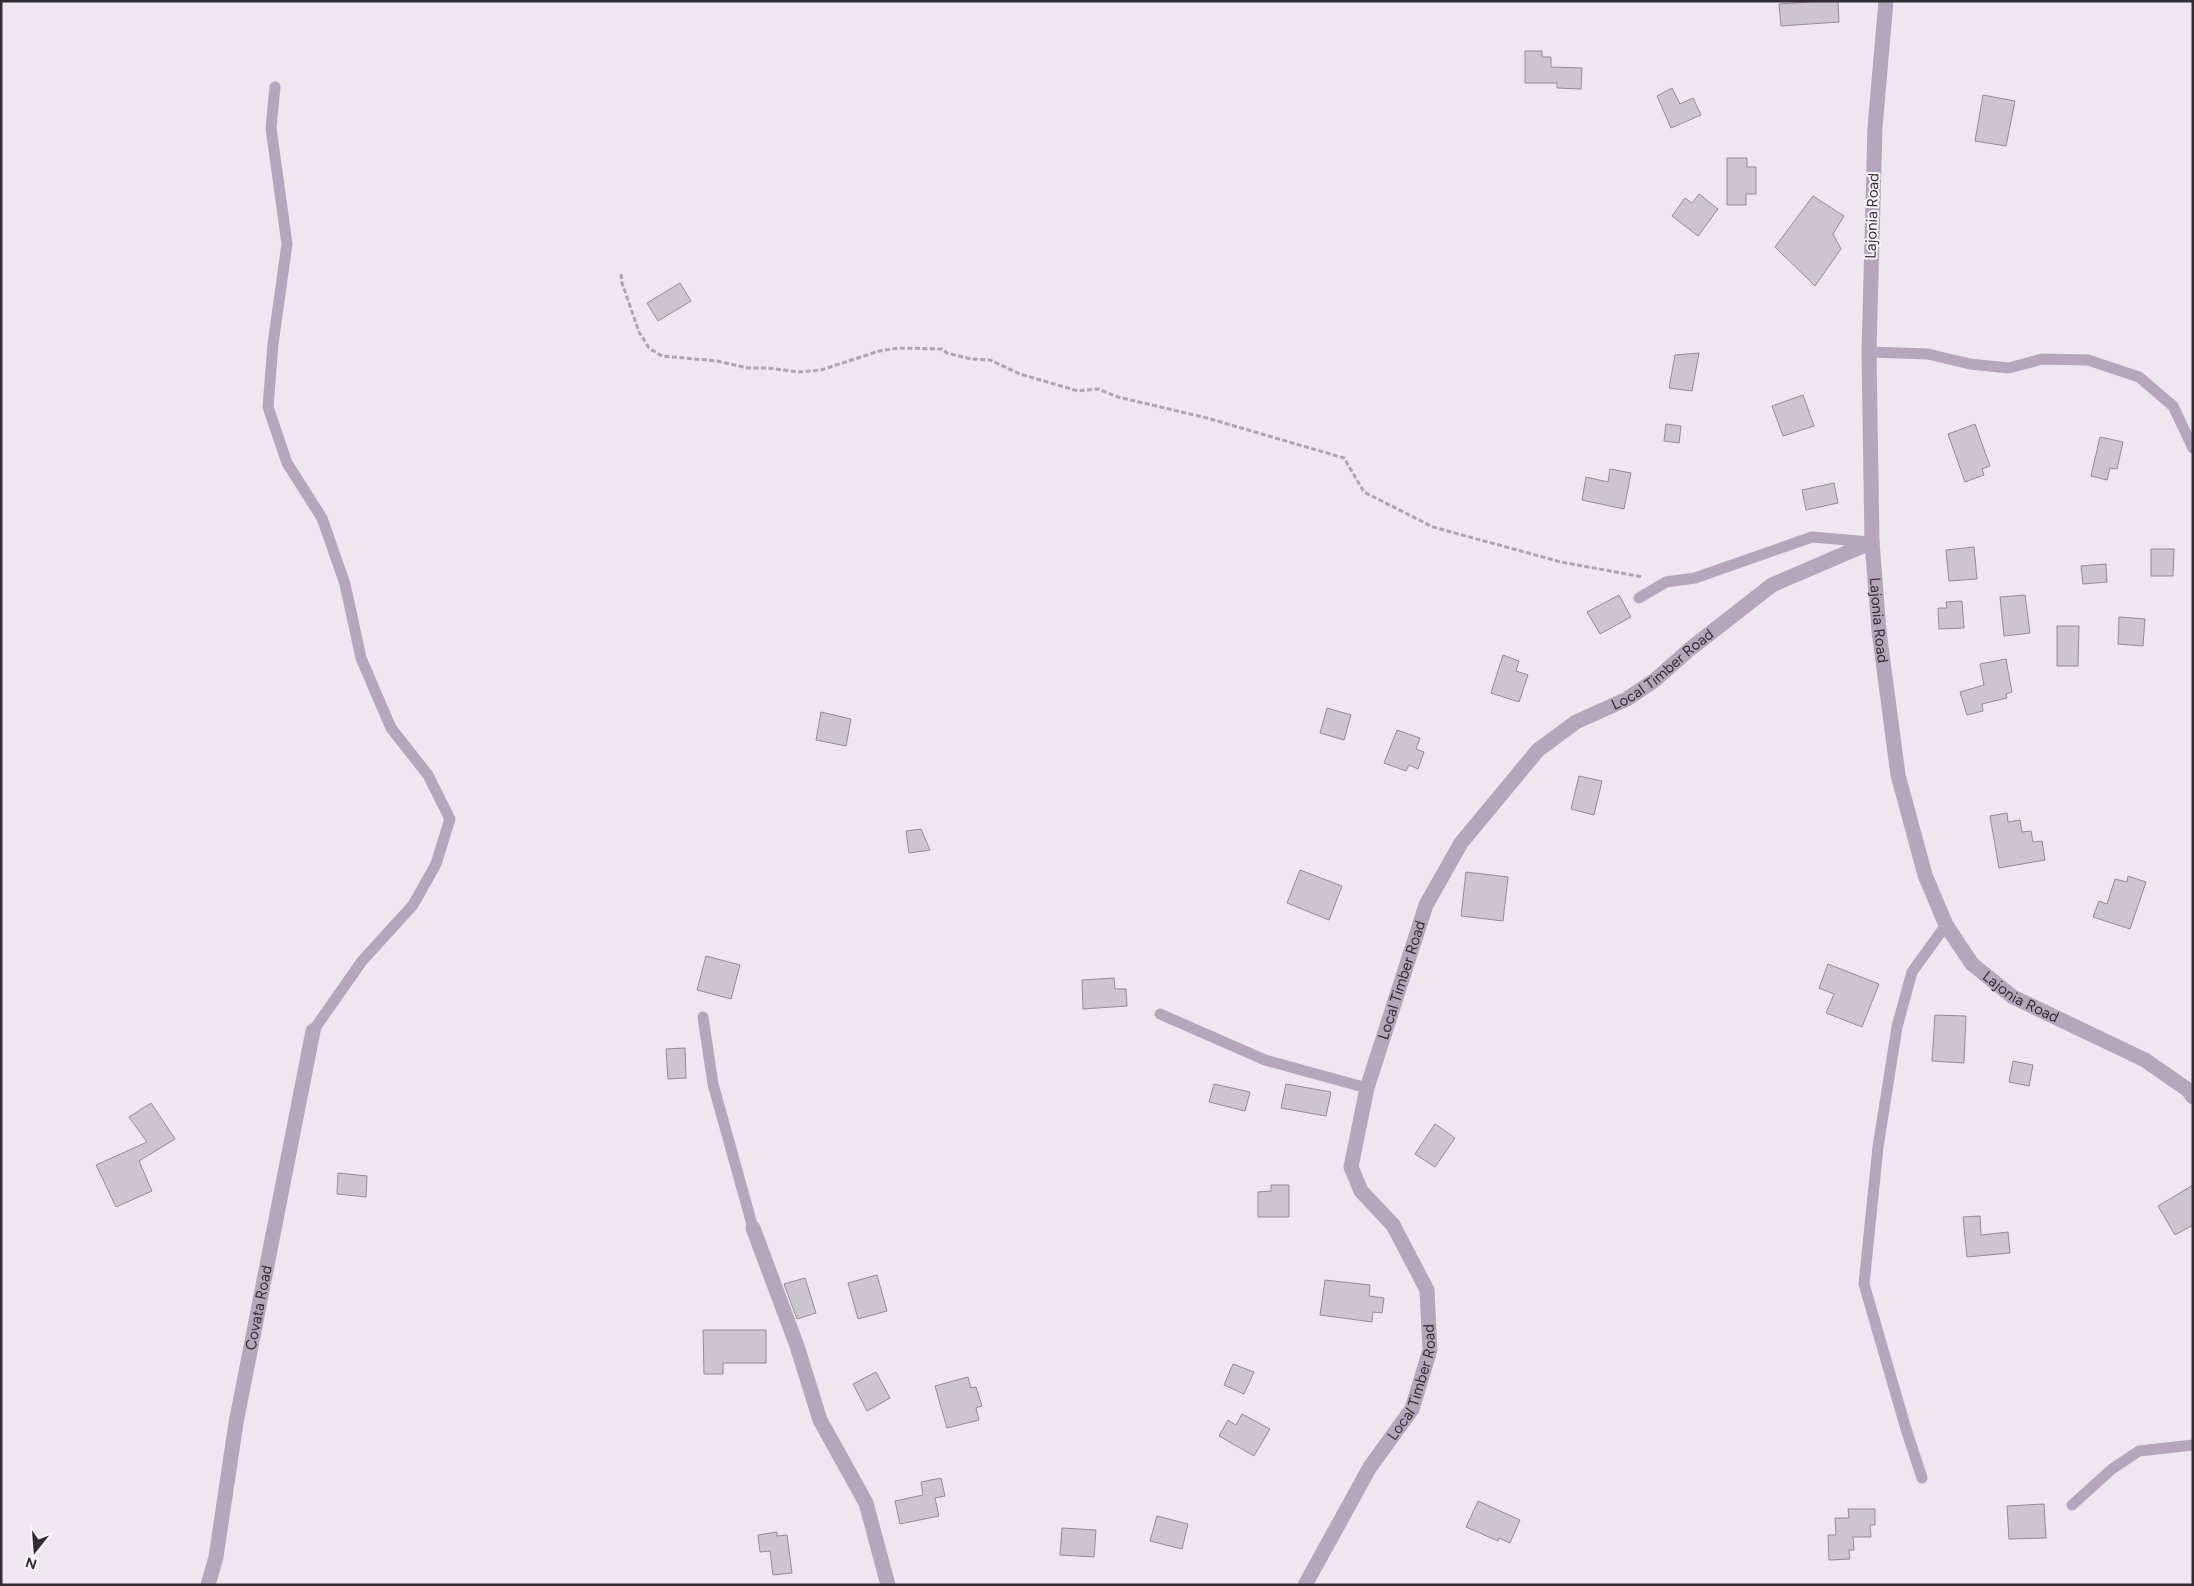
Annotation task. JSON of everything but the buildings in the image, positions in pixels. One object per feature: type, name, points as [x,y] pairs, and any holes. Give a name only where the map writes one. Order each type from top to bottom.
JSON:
[{"type":"street","name":"Lajonia Road","points":[[1886,1],[1875,126],[1869,352],[1872,542],[1879,631],[1898,775],[1925,875],[1946,924],[1972,964],[2013,997],[2145,1060],[2188,1090],[2193,1097]]},
{"type":"street","name":"Local Timber Road","points":[[1305,1585],[1370,1466],[1412,1409],[1430,1350],[1426,1290],[1392,1225],[1361,1191],[1351,1167],[1367,1088],[1426,905],[1460,843],[1538,750],[1576,722],[1627,699],[1655,680],[1690,649],[1772,585],[1872,542]]},
{"type":"street","name":"Covata Road","points":[[208,1585],[216,1557],[236,1423],[312,1031]]},
{"type":"street","points":[[753,1228],[796,1346],[820,1420],[866,1503],[888,1585]]},
{"type":"lane","points":[[275,87],[271,128],[287,244],[273,344],[268,408],[288,463],[322,518],[345,584],[361,658],[391,728],[428,775],[450,819],[436,864],[413,905],[362,961],[312,1031]]},
{"type":"lane","points":[[1869,352],[1928,354],[1970,364],[2009,368],[2042,359],[2088,360],[2139,378],[2173,406],[2193,448]]},
{"type":"lane","points":[[1639,598],[1666,582],[1695,578],[1812,537],[1872,542]]},
{"type":"lane","points":[[1922,1478],[1864,1284],[1878,1147],[1897,1027],[1912,972],[1946,924]]},
{"type":"lane","points":[[1160,1014],[1265,1060],[1367,1088]]},
{"type":"lane","points":[[703,1017],[714,1084],[753,1228]]},
{"type":"lane","points":[[2072,1504],[2112,1469],[2139,1452],[2193,1445]]},
{"type":"path","points":[[621,274],[622,283],[639,332],[649,348],[662,356],[717,362],[748,368],[768,368],[798,372],[821,370],[879,351],[899,348],[942,349],[947,353],[971,359],[990,360],[1020,374],[1078,391],[1098,389],[1118,397],[1207,418],[1344,458],[1364,492],[1433,527],[1561,562],[1666,582]]}]
